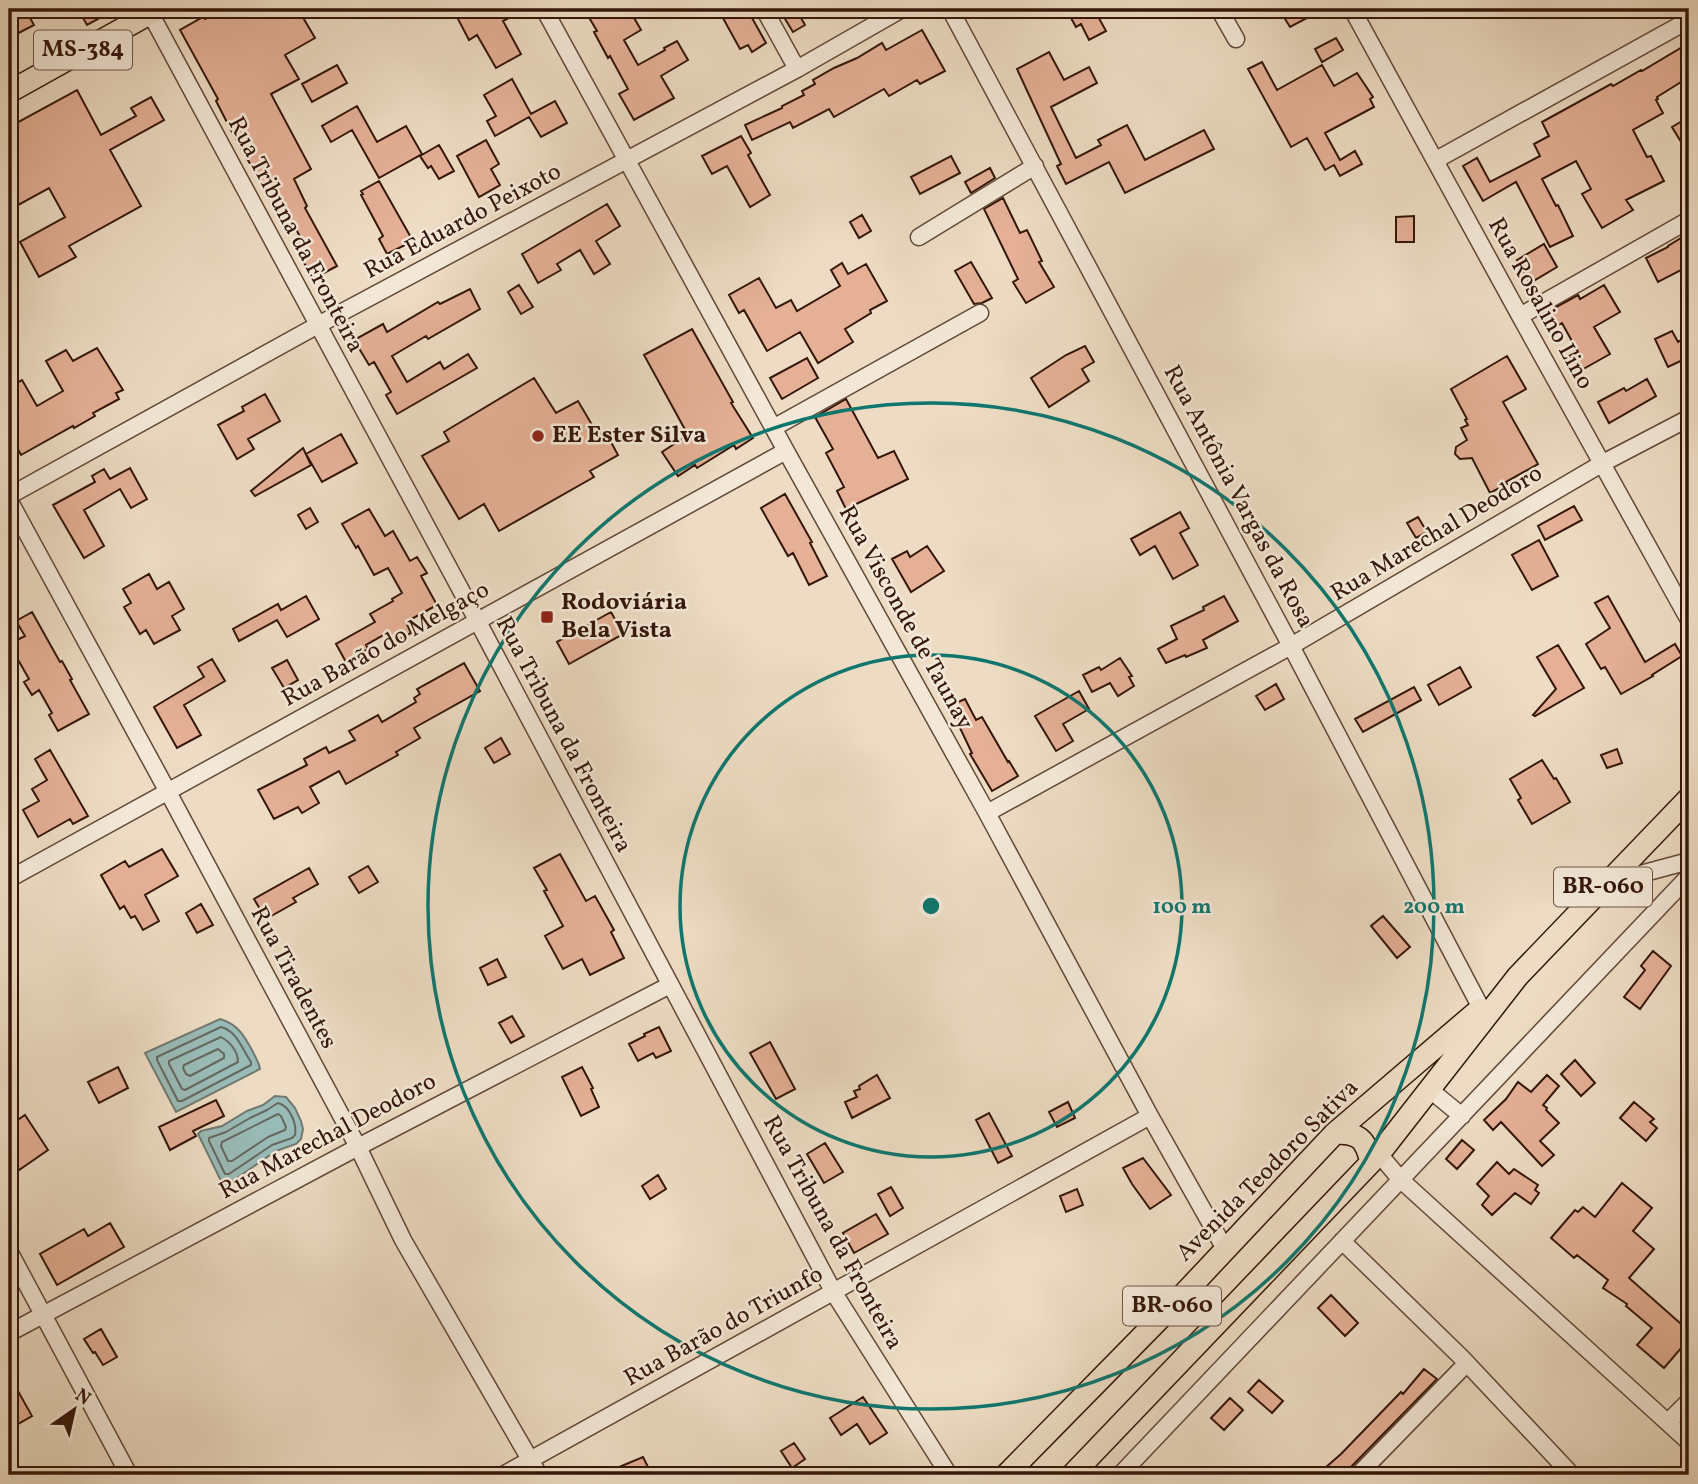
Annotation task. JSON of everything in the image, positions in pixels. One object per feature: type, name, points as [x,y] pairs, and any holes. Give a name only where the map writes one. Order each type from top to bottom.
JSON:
[{"type":"main road","name":"MS-384","points":[[9,92],[152,10]]},
{"type":"main road","name":"Avenida Teodoro Sativa","points":[[1006,1475],[1178,1300],[1335,1133],[1518,976],[1689,798]]},
{"type":"main road","name":"Avenida Teodoro Sativa","points":[[1072,1475],[1375,1158],[1518,976]]},
{"type":"main road","points":[[1335,1133],[1348,1133],[1357,1137],[1375,1158]]},
{"type":"street","name":"Rua Visconde de Taunay","points":[[544,9],[786,452],[988,813],[1150,1116],[1226,1249]]},
{"type":"street","points":[[764,9],[797,69]]},
{"type":"street","name":"Rua Eduardo Peixoto","points":[[9,498],[318,325],[797,69],[902,9]]},
{"type":"street","name":"Rua Antônia Vargas da Rosa","points":[[950,9],[1292,646],[1481,1008]]},
{"type":"street","points":[[1219,9],[1236,39]]},
{"type":"street","name":"Rua Rosalino Lino","points":[[1352,9],[1689,620]]},
{"type":"street","name":"Rua Tribuna da Fronteira","points":[[152,10],[834,1293],[949,1475]]},
{"type":"street","points":[[1436,160],[1689,20]]},
{"type":"street","points":[[919,237],[1035,166]]},
{"type":"street","points":[[1520,316],[1689,220]]},
{"type":"street","points":[[773,428],[980,313]]},
{"type":"street","name":"Rua Marechal Deodoro","points":[[988,813],[1292,646],[1603,463],[1689,418]]},
{"type":"street","name":"Rua Barão do Melgaço","points":[[9,879],[786,452]]},
{"type":"street","name":"Rua Tiradentes","points":[[9,498],[358,1147],[403,1240],[539,1475]]},
{"type":"street","points":[[1607,883],[1689,861]]},
{"type":"street","points":[[1120,1475],[1689,876]]},
{"type":"street","name":"Rua Marechal Deodoro","points":[[9,1333],[670,985]]},
{"type":"street","points":[[1429,1089],[1462,1116]]},
{"type":"street","name":"Rua Barão do Triunfo","points":[[503,1475],[1150,1116]]},
{"type":"street","points":[[1375,1158],[1689,1442]]},
{"type":"street","points":[[1342,1241],[1467,1363],[1572,1475]]},
{"type":"street","points":[[9,1251],[129,1475]]},
{"type":"street","points":[[1358,1475],[1467,1363]]},
{"type":"street","points":[[1668,1422],[1689,1401]]},
{"type":"water","points":[[220,1019],[232,1024],[240,1032],[260,1069],[176,1112],[145,1053]]},
{"type":"water","points":[[275,1096],[286,1097],[295,1108],[303,1129],[301,1139],[296,1144],[276,1151],[224,1187],[198,1134],[222,1126]]},
{"type":"building","points":[[9,9],[25,9],[34,25],[9,38]]},
{"type":"building","points":[[78,9],[116,9],[87,25]]},
{"type":"building","points":[[225,9],[298,9],[315,38],[285,55],[299,79],[271,94],[311,169],[294,179],[307,206],[305,208],[337,266],[313,279],[292,241],[300,237],[276,188],[267,193],[233,134],[216,101],[218,99],[180,30]]},
{"type":"building","points":[[476,9],[503,9],[509,18],[503,21],[521,54],[496,68],[477,35],[469,40],[458,19]]},
{"type":"building","points":[[584,9],[629,9],[641,30],[624,40],[638,65],[677,41],[688,60],[661,76],[674,98],[634,120],[619,94],[628,89],[610,56],[608,58]]},
{"type":"building","points":[[718,9],[747,9],[766,43],[752,52],[748,45],[740,49]]},
{"type":"building","points":[[779,9],[817,9],[801,18],[805,25],[793,32]]},
{"type":"building","points":[[1066,9],[1094,9],[1106,31],[1089,40],[1081,24],[1076,27]]},
{"type":"building","points":[[1279,9],[1324,9],[1290,27]]},
{"type":"building","points":[[922,30],[945,71],[920,84],[917,80],[889,96],[884,89],[834,117],[829,109],[793,128],[790,122],[752,140],[745,125],[804,95],[802,91],[815,84],[813,80],[882,43],[886,50]]},
{"type":"building","points":[[1336,38],[1343,50],[1322,62],[1315,49]]},
{"type":"building","points":[[1689,43],[1689,77],[1657,97],[1663,113],[1633,130],[1664,181],[1626,200],[1633,210],[1602,228],[1582,194],[1591,189],[1576,161],[1542,179],[1573,236],[1550,247],[1516,182],[1483,201],[1463,166],[1477,158],[1490,182],[1540,156],[1534,144],[1549,136],[1542,122],[1611,84],[1613,86],[1642,71]]},
{"type":"building","points":[[1049,52],[1064,80],[1089,67],[1097,83],[1051,107],[1076,158],[1101,145],[1098,140],[1127,125],[1145,160],[1204,130],[1214,149],[1125,193],[1109,162],[1066,184],[1057,166],[1061,164],[1017,69]]},
{"type":"building","points":[[1262,62],[1277,90],[1322,65],[1334,86],[1357,73],[1373,97],[1370,99],[1374,107],[1325,133],[1340,160],[1355,151],[1362,164],[1340,176],[1334,165],[1325,170],[1307,138],[1291,147],[1248,69]]},
{"type":"building","points":[[337,65],[347,83],[312,102],[302,84]]},
{"type":"building","points":[[512,79],[531,114],[555,101],[567,123],[541,137],[529,117],[495,136],[487,121],[496,116],[484,95]]},
{"type":"building","points":[[77,90],[101,135],[136,116],[131,108],[151,97],[164,120],[110,150],[141,206],[69,246],[76,257],[39,277],[20,242],[65,217],[49,188],[9,210],[9,127]]},
{"type":"building","points":[[357,106],[377,142],[406,126],[422,154],[379,178],[352,130],[331,142],[322,126]]},
{"type":"building","points":[[1689,117],[1689,155],[1672,127]]},
{"type":"building","points":[[741,136],[770,195],[750,207],[727,166],[712,174],[702,156]]},
{"type":"building","points":[[486,140],[499,164],[491,169],[500,185],[479,197],[457,156]]},
{"type":"building","points":[[439,145],[454,171],[439,179],[431,166],[428,168],[420,156]]},
{"type":"building","points":[[951,156],[960,173],[920,194],[911,177]]},
{"type":"building","points":[[990,168],[995,178],[971,193],[965,182]]},
{"type":"building","points":[[379,181],[413,241],[387,254],[379,239],[383,236],[361,195],[361,191]]},
{"type":"building","points":[[1003,198],[1020,233],[1027,230],[1042,261],[1039,262],[1054,287],[1026,303],[1013,282],[1018,279],[984,209]]},
{"type":"building","points":[[607,204],[620,226],[596,241],[610,264],[594,274],[580,250],[557,264],[561,270],[538,283],[522,254]]},
{"type":"building","points":[[862,215],[871,231],[859,238],[850,222]]},
{"type":"building","points":[[1414,216],[1414,242],[1396,242],[1396,217]]},
{"type":"building","points":[[1689,233],[1689,266],[1658,282],[1646,258]]},
{"type":"building","points":[[1544,244],[1557,267],[1530,283],[1517,260]]},
{"type":"building","points":[[971,262],[992,298],[982,303],[974,304],[955,271]]},
{"type":"building","points":[[842,263],[848,274],[866,264],[887,301],[845,329],[853,342],[818,363],[800,332],[767,351],[744,310],[739,313],[729,295],[759,278],[776,308],[791,300],[797,311],[840,286],[831,270]]},
{"type":"building","points":[[519,285],[533,307],[521,314],[508,292]]},
{"type":"building","points":[[1604,285],[1620,312],[1594,327],[1610,354],[1578,372],[1569,356],[1578,352],[1562,323],[1555,327],[1547,312],[1578,295],[1580,299]]},
{"type":"building","points":[[470,289],[480,309],[392,356],[407,382],[440,362],[444,369],[468,354],[477,368],[397,414],[386,395],[391,392],[374,362],[369,365],[354,340],[383,324],[387,332],[438,302],[440,304]]},
{"type":"building","points":[[692,329],[733,402],[731,403],[753,438],[736,449],[734,445],[697,468],[695,465],[678,476],[662,452],[688,435],[644,355]]},
{"type":"building","points":[[1672,331],[1678,342],[1689,336],[1689,357],[1668,367],[1655,339]]},
{"type":"building","points":[[1085,346],[1094,362],[1082,369],[1089,381],[1049,407],[1031,378]]},
{"type":"building","points":[[97,348],[123,390],[116,393],[119,399],[93,413],[95,416],[74,428],[73,426],[21,455],[9,432],[9,387],[22,380],[37,406],[63,391],[46,361],[66,350],[73,361]]},
{"type":"building","points":[[1507,356],[1526,389],[1503,402],[1538,464],[1490,493],[1472,458],[1460,459],[1455,454],[1456,447],[1467,440],[1461,428],[1468,425],[1451,389]]},
{"type":"building","points":[[807,358],[818,378],[782,399],[770,378]]},
{"type":"building","points":[[534,378],[556,413],[578,401],[598,435],[605,431],[618,455],[590,471],[594,477],[499,531],[484,504],[459,519],[422,456],[449,441],[444,432]]},
{"type":"building","points":[[1647,379],[1656,396],[1609,423],[1598,402]]},
{"type":"building","points":[[265,394],[280,421],[248,439],[254,449],[237,459],[218,425],[244,411],[242,407]]},
{"type":"building","points":[[846,399],[878,458],[894,451],[908,479],[846,509],[837,491],[844,487],[826,453],[833,449],[815,417]]},
{"type":"building","points":[[341,434],[357,463],[322,482],[306,454]]},
{"type":"building","points":[[303,448],[311,465],[255,496],[251,491]]},
{"type":"building","points":[[130,468],[147,499],[131,508],[120,489],[84,510],[104,546],[84,558],[53,505],[95,482],[92,476],[104,469],[110,479]]},
{"type":"building","points":[[785,494],[812,542],[810,543],[827,576],[809,585],[793,553],[788,556],[761,508]]},
{"type":"building","points":[[1574,506],[1582,520],[1545,540],[1538,526]]},
{"type":"building","points":[[310,508],[318,522],[306,529],[298,515]]},
{"type":"building","points":[[369,509],[385,536],[393,531],[410,561],[417,557],[427,573],[421,576],[437,605],[406,622],[411,633],[394,642],[389,632],[366,645],[368,649],[346,662],[336,644],[375,622],[370,614],[402,593],[388,568],[374,575],[342,524]]},
{"type":"building","points":[[1180,512],[1189,528],[1180,533],[1198,565],[1173,579],[1155,546],[1140,555],[1131,539]]},
{"type":"building","points":[[1418,517],[1427,532],[1416,538],[1407,523]]},
{"type":"building","points":[[1539,540],[1558,576],[1532,590],[1512,555]]},
{"type":"building","points":[[927,546],[944,571],[911,592],[892,559],[907,551],[910,557]]},
{"type":"building","points":[[149,574],[157,589],[169,582],[184,609],[172,616],[180,630],[154,644],[146,630],[140,634],[124,607],[131,603],[123,589]]},
{"type":"building","points":[[306,596],[319,619],[287,637],[277,620],[239,641],[233,629],[278,604],[281,610]]},
{"type":"building","points":[[1224,596],[1238,621],[1203,640],[1207,648],[1166,663],[1158,649],[1177,639],[1171,626],[1204,610],[1203,607]]},
{"type":"building","points":[[1608,596],[1645,662],[1675,644],[1682,656],[1621,694],[1605,667],[1601,669],[1586,644],[1610,628],[1595,603]]},
{"type":"building","points":[[32,612],[60,662],[62,661],[89,714],[58,731],[49,715],[52,713],[39,690],[32,695],[24,682],[29,679],[9,644],[25,636],[16,621]]},
{"type":"building","points":[[611,612],[623,634],[569,664],[557,642]]},
{"type":"building","points":[[1558,645],[1584,688],[1535,716],[1533,715],[1556,689],[1537,657]]},
{"type":"building","points":[[1120,658],[1132,676],[1129,677],[1134,686],[1118,696],[1110,683],[1092,692],[1083,675],[1099,667],[1101,670]]},
{"type":"building","points":[[212,659],[225,681],[184,705],[201,735],[177,748],[154,707],[204,677],[198,667]]},
{"type":"building","points":[[287,660],[298,680],[284,688],[272,668]]},
{"type":"building","points":[[464,663],[480,691],[414,728],[420,738],[396,752],[398,755],[346,784],[339,771],[310,787],[319,803],[302,813],[298,807],[274,819],[258,790],[307,765],[304,759],[326,747],[329,753],[355,740],[349,731],[378,715],[382,722],[416,702],[414,698],[420,694],[417,689]]},
{"type":"building","points":[[1460,667],[1471,687],[1439,705],[1428,685]]},
{"type":"building","points":[[1276,684],[1284,699],[1265,710],[1256,696]]},
{"type":"building","points":[[1414,687],[1421,700],[1363,732],[1355,719]]},
{"type":"building","points":[[1079,691],[1089,709],[1063,724],[1073,741],[1056,751],[1035,716]]},
{"type":"building","points":[[965,699],[976,720],[982,717],[1018,776],[992,791],[970,754],[972,753],[960,728],[962,727],[951,705]]},
{"type":"building","points":[[501,738],[510,754],[494,763],[485,748]]},
{"type":"building","points":[[1617,749],[1622,763],[1607,768],[1601,755]]},
{"type":"building","points":[[50,750],[88,816],[73,824],[70,819],[38,837],[23,810],[39,801],[32,789],[47,780],[35,759]]},
{"type":"building","points":[[1542,760],[1570,802],[1532,824],[1510,779]]},
{"type":"building","points":[[162,849],[178,876],[145,895],[159,921],[143,930],[135,916],[131,918],[124,906],[120,909],[101,875],[125,861],[129,867]]},
{"type":"building","points":[[560,854],[586,901],[595,896],[614,930],[611,932],[624,958],[590,975],[582,959],[563,969],[545,936],[563,926],[534,868]]},
{"type":"building","points":[[368,866],[378,882],[359,893],[349,877]]},
{"type":"building","points":[[309,868],[318,884],[293,898],[296,902],[266,919],[254,899]]},
{"type":"building","points":[[201,904],[213,925],[197,933],[186,913]]},
{"type":"building","points":[[1383,916],[1410,947],[1397,958],[1371,926]]},
{"type":"building","points":[[1653,951],[1671,966],[1640,1009],[1624,997],[1645,970],[1641,966]]},
{"type":"building","points":[[497,959],[506,977],[488,985],[480,968]]},
{"type":"building","points":[[512,1016],[524,1036],[511,1043],[499,1023]]},
{"type":"building","points":[[659,1027],[671,1051],[656,1058],[653,1053],[638,1061],[629,1044]]},
{"type":"building","points":[[770,1042],[795,1089],[776,1099],[750,1053]]},
{"type":"building","points":[[1575,1060],[1595,1083],[1581,1096],[1561,1074]]},
{"type":"building","points":[[118,1067],[128,1088],[99,1103],[88,1082]]},
{"type":"building","points":[[582,1067],[599,1107],[581,1116],[562,1077]]},
{"type":"building","points":[[877,1075],[890,1098],[852,1118],[845,1102],[857,1097],[854,1091]]},
{"type":"building","points":[[1547,1075],[1559,1086],[1543,1105],[1559,1123],[1540,1141],[1554,1155],[1542,1166],[1501,1122],[1493,1130],[1484,1120],[1506,1099],[1518,1082],[1531,1092]]},
{"type":"building","points":[[216,1100],[224,1116],[193,1131],[196,1136],[170,1150],[159,1127]]},
{"type":"building","points":[[1068,1102],[1075,1118],[1057,1127],[1049,1112]]},
{"type":"building","points":[[1634,1102],[1654,1119],[1650,1122],[1657,1128],[1646,1141],[1620,1118]]},
{"type":"building","points":[[989,1113],[1012,1156],[998,1163],[976,1120]]},
{"type":"building","points":[[25,1115],[48,1150],[19,1170],[9,1155],[9,1133],[16,1129],[12,1124]]},
{"type":"building","points":[[1462,1140],[1474,1150],[1457,1169],[1446,1159]]},
{"type":"building","points":[[825,1143],[843,1172],[824,1183],[807,1154]]},
{"type":"building","points":[[1143,1158],[1171,1195],[1150,1209],[1123,1168]]},
{"type":"building","points":[[1497,1162],[1509,1174],[1514,1169],[1538,1185],[1535,1190],[1539,1193],[1531,1204],[1515,1193],[1492,1215],[1482,1205],[1489,1196],[1477,1184]]},
{"type":"building","points":[[658,1175],[666,1189],[650,1199],[642,1186]]},
{"type":"building","points":[[1622,1183],[1652,1208],[1633,1231],[1654,1249],[1629,1278],[1689,1331],[1689,1339],[1664,1368],[1637,1345],[1652,1328],[1626,1306],[1627,1304],[1603,1288],[1608,1280],[1577,1255],[1574,1258],[1551,1238],[1575,1210],[1578,1212],[1583,1207],[1595,1217]]},
{"type":"building","points":[[891,1187],[903,1208],[890,1216],[878,1194]]},
{"type":"building","points":[[1077,1189],[1083,1205],[1066,1212],[1060,1196]]},
{"type":"building","points":[[876,1214],[888,1234],[854,1253],[843,1233]]},
{"type":"building","points":[[110,1223],[124,1247],[57,1285],[40,1254],[84,1229],[88,1236]]},
{"type":"building","points":[[1331,1295],[1358,1323],[1345,1336],[1318,1308]]},
{"type":"building","points":[[101,1329],[117,1357],[103,1365],[84,1339]]},
{"type":"building","points":[[1424,1369],[1437,1379],[1345,1475],[1317,1475],[1401,1392],[1403,1394]]},
{"type":"building","points":[[9,1375],[32,1416],[9,1429]]},
{"type":"building","points":[[1259,1380],[1283,1401],[1272,1413],[1248,1392]]},
{"type":"building","points":[[863,1397],[887,1433],[870,1444],[857,1424],[841,1435],[830,1418]]},
{"type":"building","points":[[1230,1398],[1243,1410],[1224,1430],[1211,1418]]},
{"type":"building","points":[[794,1443],[805,1459],[792,1468],[781,1451]]},
{"type":"building","points":[[643,1457],[652,1475],[600,1475]]},
{"type":"place","name":"EE Ester Silva","points":[[538,436]]},
{"type":"place","name":"Rodoviária Bela Vista","points":[[547,617]]}]
